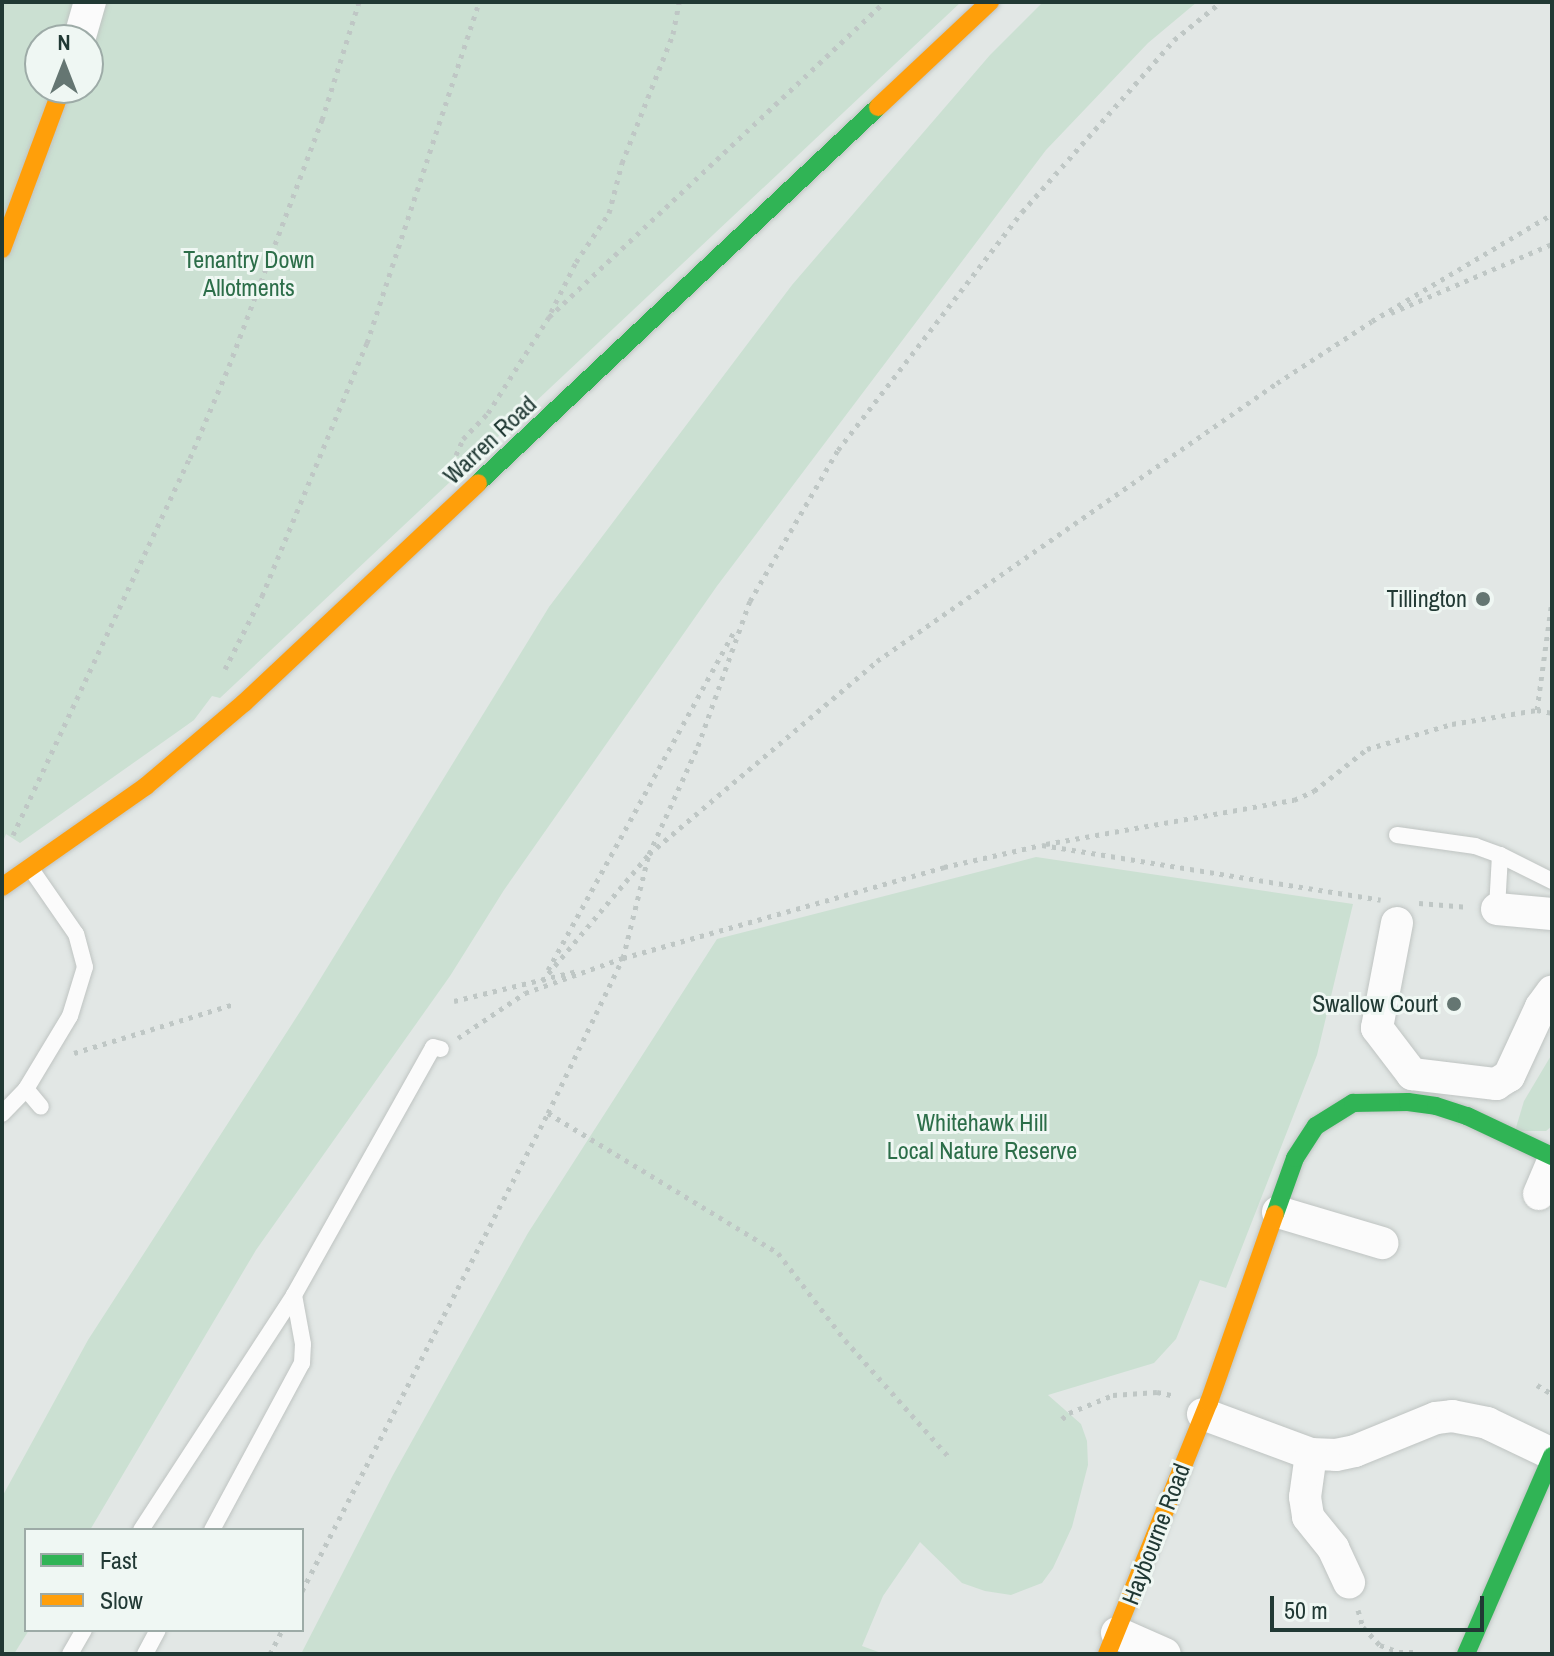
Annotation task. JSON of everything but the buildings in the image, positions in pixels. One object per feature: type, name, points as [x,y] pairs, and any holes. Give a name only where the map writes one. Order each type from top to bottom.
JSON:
[{"type":"street","points":[[84,24],[90,2]]},
{"type":"street","name":"Warren Road","points":[[2,887],[146,786],[244,703],[990,2]]},
{"type":"street","points":[[2,249],[56,104]]},
{"type":"street","points":[[1400,909],[1377,1028],[1412,1074],[1496,1084],[1509,1076],[1541,1007],[1552,992]]},
{"type":"street","points":[[1497,909],[1552,914]]},
{"type":"street","name":"Haybourne Road","points":[[1112,1644],[1206,1408],[1295,1158],[1316,1126],[1353,1103],[1383,1101],[1436,1106],[1467,1116],[1552,1156]]},
{"type":"street","points":[[1539,1194],[1552,1164]]},
{"type":"street","points":[[1278,1212],[1382,1243]]},
{"type":"street","points":[[1206,1408],[1311,1454],[1336,1455],[1355,1451],[1436,1418],[1452,1416],[1487,1423],[1552,1455],[1466,1654]]},
{"type":"street","points":[[1311,1454],[1305,1497],[1308,1517],[1333,1548],[1349,1583]]},
{"type":"street","points":[[1112,1644],[1165,1654]]},
{"type":"lane","points":[[1397,835],[1475,846],[1552,881]]},
{"type":"lane","points":[[1497,909],[1500,855]]},
{"type":"lane","points":[[2,1114],[26,1089],[70,1016],[85,967],[76,934],[31,869]]},
{"type":"lane","points":[[142,1528],[294,1295],[433,1047],[441,1049]]},
{"type":"lane","points":[[2,1098],[26,1089]]},
{"type":"lane","points":[[26,1089],[41,1107]]},
{"type":"lane","points":[[213,1528],[302,1363],[303,1344],[294,1295]]},
{"type":"lane","points":[[70,1654],[83,1632]]},
{"type":"lane","points":[[145,1654],[157,1632]]},
{"type":"path","points":[[8,847],[190,458],[229,366],[322,120],[359,2]]},
{"type":"path","points":[[223,673],[262,596],[367,343],[479,2]]},
{"type":"path","points":[[454,460],[463,439],[488,413],[549,317],[576,262],[609,213],[622,163],[673,34],[679,2]]},
{"type":"path","points":[[549,317],[884,2]]},
{"type":"path","points":[[542,981],[741,619],[838,450],[1022,212],[1174,40],[1221,2]]},
{"type":"path","points":[[542,981],[649,854],[877,661],[1024,556],[1372,321],[1552,214]]},
{"type":"path","points":[[1372,321],[1552,244]]},
{"type":"path","points":[[1537,710],[1552,601]]},
{"type":"path","points":[[304,1587],[548,1113],[623,958],[649,854],[698,746],[741,619]]},
{"type":"path","points":[[454,1001],[542,981],[944,867],[1042,845],[1294,800],[1314,791],[1367,749],[1452,724],[1537,710],[1552,713]]},
{"type":"path","points":[[1042,845],[1400,909],[1497,909]]},
{"type":"path","points":[[441,1049],[525,993],[623,958]]},
{"type":"path","points":[[43,1062],[234,1004]]},
{"type":"path","points":[[548,1113],[778,1253],[845,1340],[948,1456]]},
{"type":"path","points":[[1537,1385],[1552,1394]]},
{"type":"path","points":[[1062,1419],[1069,1413],[1113,1395],[1157,1392],[1206,1408]]},
{"type":"path","points":[[1349,1583],[1363,1627],[1370,1637],[1392,1650],[1417,1652]]},
{"type":"path","points":[[270,1654],[281,1632]]},
{"type":"green space","name":"Tenantry Down Allotments","points":[[2,2],[961,2],[220,698],[212,696],[194,720],[20,843],[6,834],[2,844]]},
{"type":"green space","points":[[1043,2],[1197,2],[1148,43],[1046,150],[717,586],[504,890],[450,976],[256,1250],[91,1528],[24,1528],[24,1632],[28,1632],[14,1654],[2,1654],[2,1497],[88,1340],[303,1007],[549,607],[792,285],[990,55]]},
{"type":"green space","name":"Whitehawk Hill Local Nature Reserve","points":[[1036,857],[1353,904],[1317,1055],[1226,1288],[1200,1280],[1176,1339],[1154,1363],[1048,1395],[1081,1424],[1087,1441],[1088,1465],[1072,1527],[1053,1568],[1042,1583],[1011,1595],[985,1591],[962,1583],[920,1542],[883,1596],[862,1646],[884,1654],[301,1654],[393,1475],[528,1233],[717,939]]},
{"type":"green space","points":[[1552,1054],[1552,1126],[1546,1131],[1515,1131],[1524,1101]]},
{"type":"traffic: fast","points":[[478,483],[878,107]]},
{"type":"traffic: fast","points":[[1275,1214],[1295,1158],[1316,1126],[1353,1103],[1408,1102],[1436,1106],[1467,1116],[1552,1156]]},
{"type":"traffic: fast","points":[[1466,1654],[1552,1456]]},
{"type":"traffic: slow","points":[[878,107],[990,2]]},
{"type":"traffic: slow","points":[[2,249],[56,104]]},
{"type":"traffic: slow","points":[[2,887],[146,786],[244,703],[478,483]]},
{"type":"traffic: slow","points":[[1107,1654],[1209,1402],[1275,1214]]},
{"type":"place","name":"Tillington","points":[[1483,599]]},
{"type":"place","name":"Swallow Court","points":[[1454,1004]]}]
